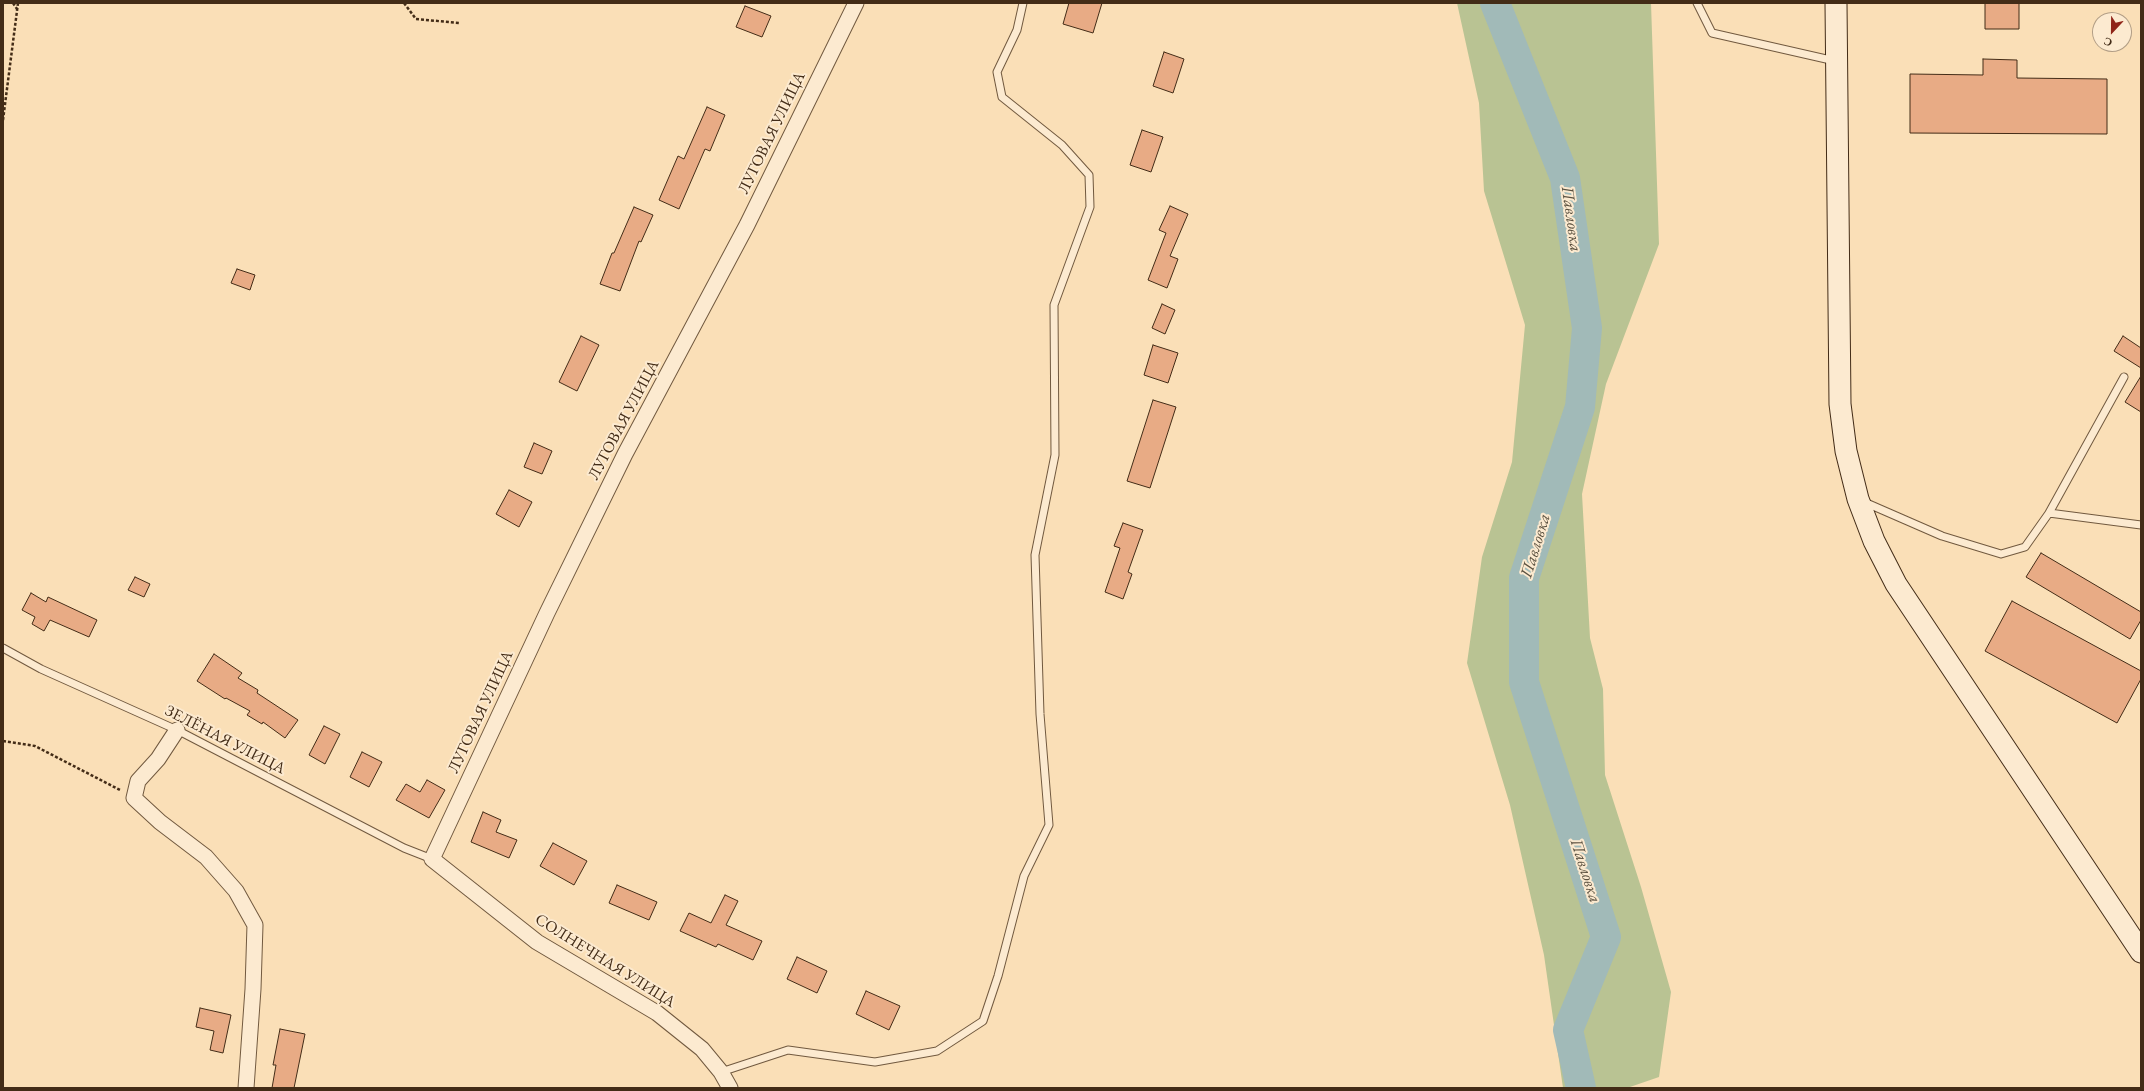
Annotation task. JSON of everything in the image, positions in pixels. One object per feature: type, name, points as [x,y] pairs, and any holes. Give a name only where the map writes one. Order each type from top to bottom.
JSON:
[{"type":"street","name":"ЛУГОВАЯ УЛИЦА","points":[[432,859],[547,613],[622,461],[747,225],[856,3]]},
{"type":"street","points":[[1836,3],[1840,404],[1846,451],[1858,499],[1874,541],[1896,584],[2141,952]]},
{"type":"street","points":[[177,730],[158,759],[138,781],[134,798],[160,822],[206,857],[236,892],[255,925],[253,989],[246,1088]]},
{"type":"street","name":"СОЛНЕЧНАЯ УЛИЦА","points":[[432,859],[537,942],[657,1013],[702,1049],[721,1072],[730,1088]]},
{"type":"lane","points":[[721,1072],[788,1050],[875,1062],[937,1051],[983,1022],[998,976],[1024,876],[1049,825],[1040,714],[1035,555],[1055,455],[1054,305],[1090,207],[1089,175],[1062,145],[1002,97],[997,72],[1017,30],[1023,3]]},
{"type":"lane","points":[[1697,3],[1712,33],[1836,61]]},
{"type":"lane","points":[[1858,499],[1942,536],[2001,554],[2025,548],[2049,514],[2124,377]]},
{"type":"lane","points":[[2049,514],[2141,525]]},
{"type":"lane","name":"ЗЕЛЁНАЯ УЛИЦА","points":[[3,648],[41,669],[177,730],[404,848],[432,859]]},
{"type":"path","points":[[13,3],[17,10]]},
{"type":"path","points":[[3,120],[18,3]]},
{"type":"path","points":[[404,3],[416,19],[459,23]]},
{"type":"path","points":[[3,741],[35,746],[134,798]]},
{"type":"green space","points":[[1457,3],[1651,3],[1659,244],[1606,384],[1582,494],[1590,638],[1603,689],[1605,775],[1641,887],[1671,992],[1659,1077],[1627,1088],[1563,1088],[1544,955],[1510,805],[1467,663],[1482,557],[1512,462],[1525,325],[1484,191],[1479,103]]},
{"type":"building","points":[[1069,3],[1102,3],[1093,33],[1063,24]]},
{"type":"building","points":[[1985,3],[2019,3],[2019,29],[1985,29]]},
{"type":"building","points":[[745,6],[771,16],[762,37],[736,27]]},
{"type":"building","points":[[1164,52],[1184,59],[1173,93],[1153,86]]},
{"type":"building","points":[[1983,59],[2017,60],[2017,78],[2107,79],[2107,134],[1910,133],[1910,74],[1983,75]]},
{"type":"building","points":[[707,107],[725,115],[710,151],[705,149],[679,209],[659,200],[678,156],[684,159]]},
{"type":"building","points":[[1142,130],[1163,137],[1151,172],[1130,165]]},
{"type":"building","points":[[1170,206],[1188,214],[1170,256],[1178,259],[1167,288],[1148,280],[1166,233],[1159,230]]},
{"type":"building","points":[[634,207],[653,215],[641,242],[639,241],[620,291],[600,284],[612,253],[614,253]]},
{"type":"building","points":[[237,269],[255,275],[250,290],[231,283]]},
{"type":"building","points":[[1162,304],[1175,310],[1165,334],[1152,328]]},
{"type":"building","points":[[581,336],[599,345],[577,391],[559,382]]},
{"type":"building","points":[[2123,336],[2141,348],[2141,368],[2114,351]]},
{"type":"building","points":[[1153,345],[1178,353],[1168,383],[1144,375]]},
{"type":"building","points":[[2141,376],[2141,412],[2125,402]]},
{"type":"building","points":[[1153,400],[1176,407],[1150,488],[1127,481]]},
{"type":"building","points":[[534,443],[552,451],[542,474],[524,467]]},
{"type":"building","points":[[509,490],[532,502],[519,527],[496,514]]},
{"type":"building","points":[[1123,523],[1143,530],[1128,572],[1132,574],[1123,599],[1105,592],[1120,548],[1114,546]]},
{"type":"building","points":[[2041,553],[2141,612],[2141,620],[2130,639],[2026,577]]},
{"type":"building","points":[[135,577],[150,584],[144,597],[128,590]]},
{"type":"building","points":[[31,593],[46,602],[48,597],[97,620],[89,637],[50,620],[44,631],[32,624],[35,617],[22,610]]},
{"type":"building","points":[[2012,601],[2141,671],[2141,679],[2117,723],[1985,651]]},
{"type":"building","points":[[214,654],[242,673],[238,678],[258,690],[257,693],[298,720],[285,738],[263,722],[262,724],[247,715],[250,711],[226,698],[225,699],[197,681]]},
{"type":"building","points":[[324,726],[340,734],[325,764],[309,755]]},
{"type":"building","points":[[362,752],[382,762],[369,787],[350,777]]},
{"type":"building","points":[[427,780],[445,790],[429,818],[396,800],[406,784],[420,792]]},
{"type":"building","points":[[483,812],[501,820],[496,832],[517,840],[509,858],[471,842]]},
{"type":"building","points":[[553,843],[587,861],[574,885],[540,866]]},
{"type":"building","points":[[617,885],[657,902],[649,920],[609,903]]},
{"type":"building","points":[[725,895],[738,901],[726,925],[762,941],[753,960],[718,944],[716,947],[680,931],[689,913],[711,923]]},
{"type":"building","points":[[797,957],[827,971],[817,993],[787,979]]},
{"type":"building","points":[[866,991],[900,1006],[889,1030],[856,1014]]},
{"type":"building","points":[[200,1008],[231,1015],[223,1053],[210,1050],[214,1031],[196,1027]]},
{"type":"building","points":[[280,1029],[305,1034],[294,1088],[272,1088],[276,1065],[273,1065]]},
{"type":"waterway","name":"Павловка","points":[[1495,3],[1565,178],[1587,328],[1580,407],[1524,578],[1524,682],[1606,937],[1568,1030],[1581,1088]]}]
